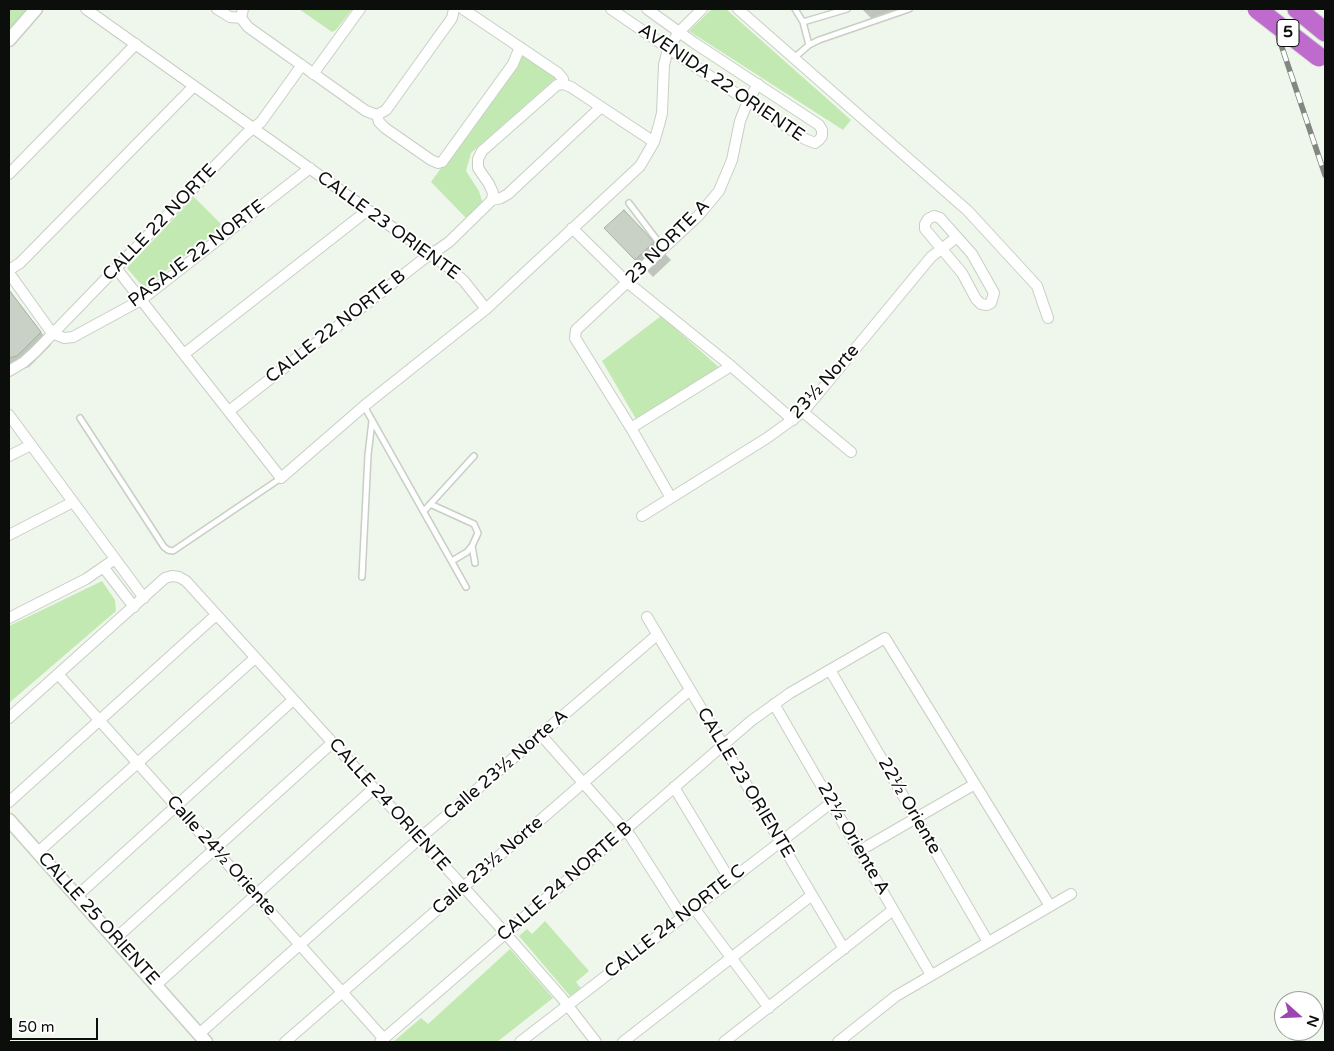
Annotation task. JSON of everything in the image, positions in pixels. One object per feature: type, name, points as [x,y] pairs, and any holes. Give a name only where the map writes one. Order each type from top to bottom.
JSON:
[{"type":"highway","name":"5","points":[[1257,9],[1322,60]]},
{"type":"highway","name":"5","points":[[1302,13],[1325,32]]},
{"type":"street","points":[[9,40],[36,9]]},
{"type":"street","name":"CALLE 23 ORIENTE","points":[[86,9],[430,254],[464,281],[486,309]]},
{"type":"street","points":[[217,9],[230,17],[242,14],[248,27],[366,111],[377,115],[385,128],[438,163],[445,159],[513,64],[520,47]]},
{"type":"street","points":[[313,74],[360,9]]},
{"type":"street","points":[[377,115],[386,110],[452,18],[454,9]]},
{"type":"street","points":[[463,9],[558,73],[563,79],[564,84]]},
{"type":"street","name":"AVENIDA 22 ORIENTE","points":[[611,9],[668,49],[810,142],[815,143],[822,136],[822,130],[819,125],[647,9]]},
{"type":"street","points":[[116,268],[281,478],[364,406],[486,309],[640,166],[654,142],[662,113],[664,65],[668,49],[680,32],[702,9]]},
{"type":"street","points":[[743,10],[794,59],[968,211],[1037,286],[1048,318]]},
{"type":"street","points":[[9,174],[136,44]]},
{"type":"street","name":"CALLE 22 NORTE","points":[[9,371],[30,357],[261,122],[302,66]]},
{"type":"street","points":[[492,200],[489,184],[478,168],[478,159],[482,152],[557,84],[571,87],[654,142]]},
{"type":"street","name":"23 NORTE A","points":[[631,428],[575,338],[576,330],[699,215],[719,191],[732,160],[740,121],[748,101],[758,84]]},
{"type":"street","points":[[52,333],[9,271],[20,263],[194,86]]},
{"type":"street","name":"CALLE 22 NORTE B","points":[[229,411],[430,254],[449,242],[492,200],[508,194],[601,107]]},
{"type":"street","name":"PASAJE 22 NORTE","points":[[52,333],[64,338],[73,337],[141,300],[310,168]]},
{"type":"street","points":[[184,354],[368,210]]},
{"type":"street","points":[[931,217],[940,218],[972,254],[994,293],[991,303],[987,305],[981,304],[976,299],[962,273],[942,248],[925,229],[925,224],[931,217]]},
{"type":"street","points":[[572,228],[627,282],[731,366],[793,420]]},
{"type":"street","name":"23½ Norte","points":[[642,516],[803,412],[931,257],[957,237]]},
{"type":"street","points":[[671,498],[631,428],[731,366]]},
{"type":"street","points":[[803,412],[851,452]]},
{"type":"street","points":[[9,415],[144,598],[9,718]]},
{"type":"street","points":[[9,456],[31,445]]},
{"type":"street","points":[[9,536],[73,502]]},
{"type":"street","points":[[9,618],[104,568],[115,559]]},
{"type":"street","points":[[104,568],[134,607]]},
{"type":"street","name":"CALLE 24 ORIENTE","points":[[144,598],[165,578],[175,576],[186,581],[506,934],[568,1005],[596,1042]]},
{"type":"street","points":[[9,802],[216,615]]},
{"type":"street","name":"CALLE 23 ORIENTE","points":[[647,618],[844,949]]},
{"type":"street","name":"Calle 23½ Norte A","points":[[202,1038],[300,944],[419,839],[657,635]]},
{"type":"street","name":"CALLE 24 NORTE B","points":[[382,1040],[751,721],[774,704],[885,638],[975,784]]},
{"type":"street","points":[[38,852],[255,658]]},
{"type":"street","name":"22½ Oriente","points":[[830,670],[988,942]]},
{"type":"street","name":"Calle 24½ Oriente","points":[[58,674],[343,992],[382,1040]]},
{"type":"street","name":"Calle 23½ Norte","points":[[285,1042],[690,690]]},
{"type":"street","points":[[77,896],[293,700]]},
{"type":"street","name":"22½ Oriente A","points":[[774,704],[931,976]]},
{"type":"street","points":[[541,735],[635,842],[682,917]]},
{"type":"street","points":[[115,938],[332,743]]},
{"type":"street","points":[[859,851],[975,784],[1050,906]]},
{"type":"street","points":[[674,788],[730,880]]},
{"type":"street","points":[[156,985],[373,789]]},
{"type":"street","name":"CALLE 24 NORTE C","points":[[520,1042],[831,803]]},
{"type":"street","name":"CALLE 25 ORIENTE","points":[[9,820],[202,1038]]},
{"type":"street","points":[[838,1042],[896,996],[1071,894]]},
{"type":"street","points":[[623,1042],[812,895]]},
{"type":"street","points":[[694,908],[768,1008]]},
{"type":"street","points":[[724,1042],[893,910]]},
{"type":"lane","points":[[794,9],[803,22],[809,45]]},
{"type":"lane","points":[[803,22],[847,9]]},
{"type":"lane","points":[[794,59],[809,45],[829,36],[909,9]]},
{"type":"lane","points":[[628,202],[663,246],[662,250]]},
{"type":"lane","points":[[364,406],[466,587]]},
{"type":"lane","points":[[80,418],[164,547],[168,550],[173,551],[281,478]]},
{"type":"lane","points":[[362,577],[368,455],[372,420]]},
{"type":"lane","points":[[424,511],[474,456]]},
{"type":"lane","points":[[430,504],[474,524],[478,533],[467,552],[452,561]]},
{"type":"lane","points":[[472,546],[476,563]]},
{"type":"green space","points":[[9,9],[26,9],[9,30]]},
{"type":"green space","points":[[299,9],[352,9],[336,30],[332,32]]},
{"type":"green space","points":[[712,9],[726,9],[851,120],[843,130],[689,31]]},
{"type":"green space","points":[[522,55],[556,78],[471,153],[466,171],[479,191],[483,204],[466,218],[431,182]]},
{"type":"green space","points":[[194,197],[223,226],[144,288],[127,268]]},
{"type":"green space","points":[[661,316],[721,369],[636,419],[602,361]]},
{"type":"green space","points":[[102,581],[115,600],[116,611],[9,703],[9,626]]},
{"type":"green space","points":[[545,921],[589,971],[576,982],[581,988],[570,996],[519,936],[527,929],[532,934]]},
{"type":"green space","points":[[510,949],[553,998],[497,1042],[393,1042],[421,1018],[428,1024]]},
{"type":"building","points":[[624,210],[654,242],[635,260],[604,228]]},
{"type":"building","points":[[9,290],[41,332],[17,356],[9,358]]},
{"type":"railway","points":[[1269,9],[1325,175]]}]
